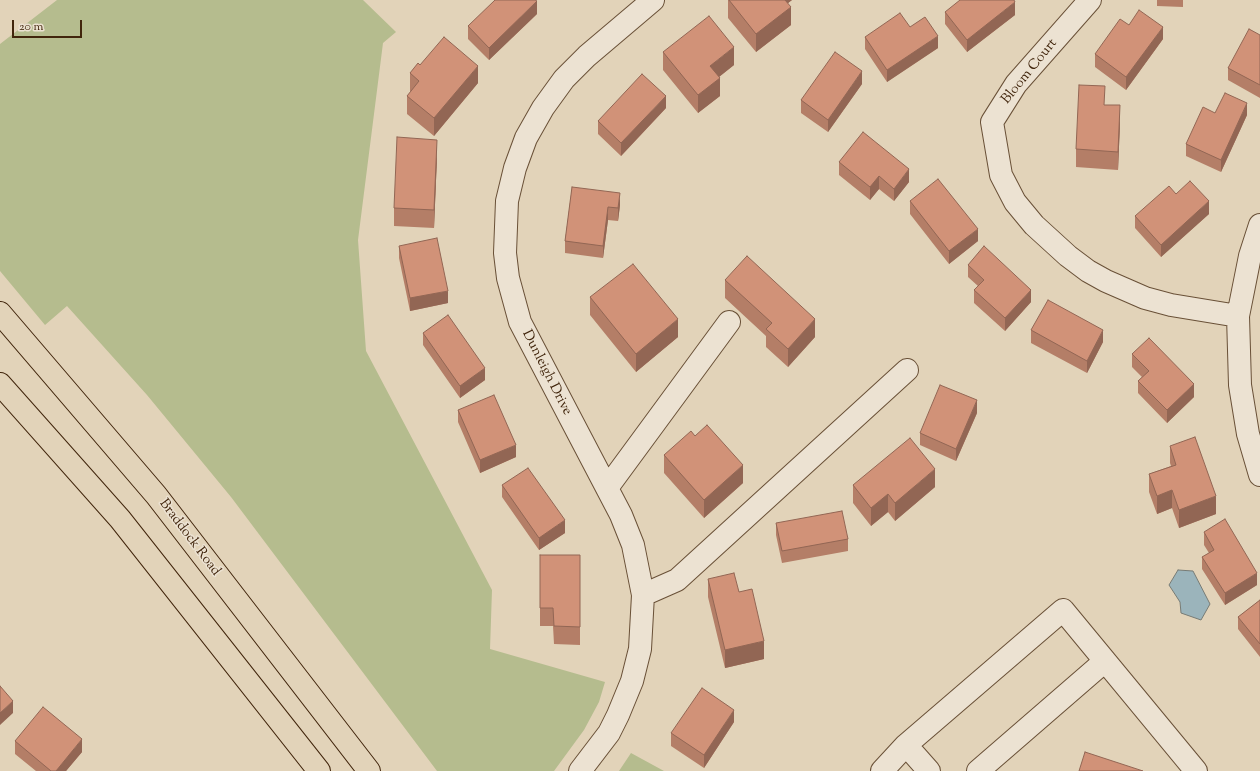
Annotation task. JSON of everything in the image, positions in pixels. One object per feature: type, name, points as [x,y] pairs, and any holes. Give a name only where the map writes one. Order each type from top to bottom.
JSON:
[{"type":"main road","name":"Braddock Road","points":[[0,313],[156,495],[369,771]]},
{"type":"main road","points":[[0,384],[120,519],[318,771]]},
{"type":"street","name":"Dunleigh Drive","points":[[580,771],[608,733],[618,715],[632,681],[640,649],[643,594],[633,545],[621,515],[520,322],[513,298],[505,253],[507,201],[519,156],[526,138],[543,108],[564,80],[586,56],[653,0]]},
{"type":"street","name":"Bloom Court","points":[[1090,0],[1016,84],[992,122],[1001,175],[1015,202],[1034,225],[1068,256],[1106,281],[1145,298],[1171,305],[1238,316]]},
{"type":"street","points":[[1260,225],[1250,256],[1238,316],[1240,386],[1248,434],[1260,475]]},
{"type":"street","points":[[607,488],[729,322]]},
{"type":"street","points":[[643,594],[677,580],[907,370]]},
{"type":"street","points":[[882,771],[906,745],[1063,610],[1196,771]]},
{"type":"street","points":[[978,771],[1105,661]]},
{"type":"street","points":[[906,745],[929,771]]},
{"type":"green space","points":[[57,0],[363,0],[396,32],[383,43],[358,240],[366,351],[492,590],[490,649],[605,682],[599,702],[584,730],[554,771],[437,771],[231,497],[147,395],[67,306],[45,325],[0,271],[0,44]]},
{"type":"green space","points":[[631,753],[664,771],[619,771]]},
{"type":"water","points":[[1178,570],[1193,571],[1210,604],[1201,620],[1181,613],[1180,602],[1169,585]]},
{"type":"building","points":[[495,0],[537,1],[489,48],[468,26]]},
{"type":"building","points":[[729,0],[785,0],[791,7],[756,34]]},
{"type":"building","points":[[960,0],[1014,0],[1015,2],[967,40],[945,12]]},
{"type":"building","points":[[1139,10],[1163,27],[1126,77],[1095,54],[1120,19],[1129,25]]},
{"type":"building","points":[[900,13],[910,27],[925,17],[938,36],[887,70],[865,37]]},
{"type":"building","points":[[709,16],[734,47],[710,66],[720,78],[698,95],[663,52]]},
{"type":"building","points":[[1249,29],[1260,35],[1260,85],[1228,68]]},
{"type":"building","points":[[444,37],[478,66],[434,118],[407,96],[419,81],[410,73],[418,63],[420,65]]},
{"type":"building","points":[[835,52],[862,71],[828,120],[801,100]]},
{"type":"building","points":[[642,74],[666,96],[621,143],[598,121]]},
{"type":"building","points":[[1079,85],[1105,86],[1104,105],[1120,105],[1118,152],[1076,149]]},
{"type":"building","points":[[1225,93],[1247,103],[1221,160],[1186,144],[1203,107],[1215,113]]},
{"type":"building","points":[[863,132],[909,169],[894,189],[879,176],[870,187],[839,162]]},
{"type":"building","points":[[397,137],[437,140],[434,210],[394,208]]},
{"type":"building","points":[[938,179],[978,229],[949,251],[910,201]]},
{"type":"building","points":[[1190,181],[1209,201],[1161,245],[1135,216],[1169,186],[1176,194]]},
{"type":"building","points":[[572,187],[620,193],[618,208],[608,207],[603,246],[565,241]]},
{"type":"building","points":[[437,238],[448,291],[410,298],[399,246]]},
{"type":"building","points":[[984,246],[1031,290],[1005,318],[974,290],[984,280],[968,265]]},
{"type":"building","points":[[747,256],[815,319],[788,349],[766,329],[772,323],[725,280]]},
{"type":"building","points":[[633,264],[678,319],[636,354],[590,297]]},
{"type":"building","points":[[1048,300],[1103,330],[1087,361],[1031,330]]},
{"type":"building","points":[[448,315],[485,368],[460,386],[423,333]]},
{"type":"building","points":[[1149,338],[1194,384],[1167,410],[1138,381],[1149,371],[1132,354]]},
{"type":"building","points":[[940,385],[977,400],[956,449],[920,433]]},
{"type":"building","points":[[494,395],[516,445],[480,460],[458,410]]},
{"type":"building","points":[[707,425],[743,465],[704,500],[664,455],[691,431],[695,436]]},
{"type":"building","points":[[1195,437],[1216,496],[1179,510],[1172,490],[1157,496],[1149,474],[1176,465],[1170,446]]},
{"type":"building","points":[[910,438],[935,469],[895,503],[888,494],[871,508],[853,485]]},
{"type":"building","points":[[528,468],[565,520],[539,538],[502,485]]},
{"type":"building","points":[[842,511],[848,539],[782,551],[776,523]]},
{"type":"building","points":[[1225,519],[1257,573],[1225,593],[1202,557],[1214,550],[1204,532]]},
{"type":"building","points":[[540,555],[580,555],[580,627],[554,626],[553,608],[540,608]]},
{"type":"building","points":[[734,573],[739,592],[752,589],[764,641],[725,650],[708,579]]},
{"type":"building","points":[[1260,600],[1260,644],[1238,617]]},
{"type":"building","points":[[0,686],[13,701],[0,713]]},
{"type":"building","points":[[702,688],[734,710],[704,755],[671,733]]},
{"type":"building","points":[[43,707],[82,739],[56,771],[51,771],[15,741]]},
{"type":"building","points":[[1085,752],[1143,771],[1079,771]]}]
